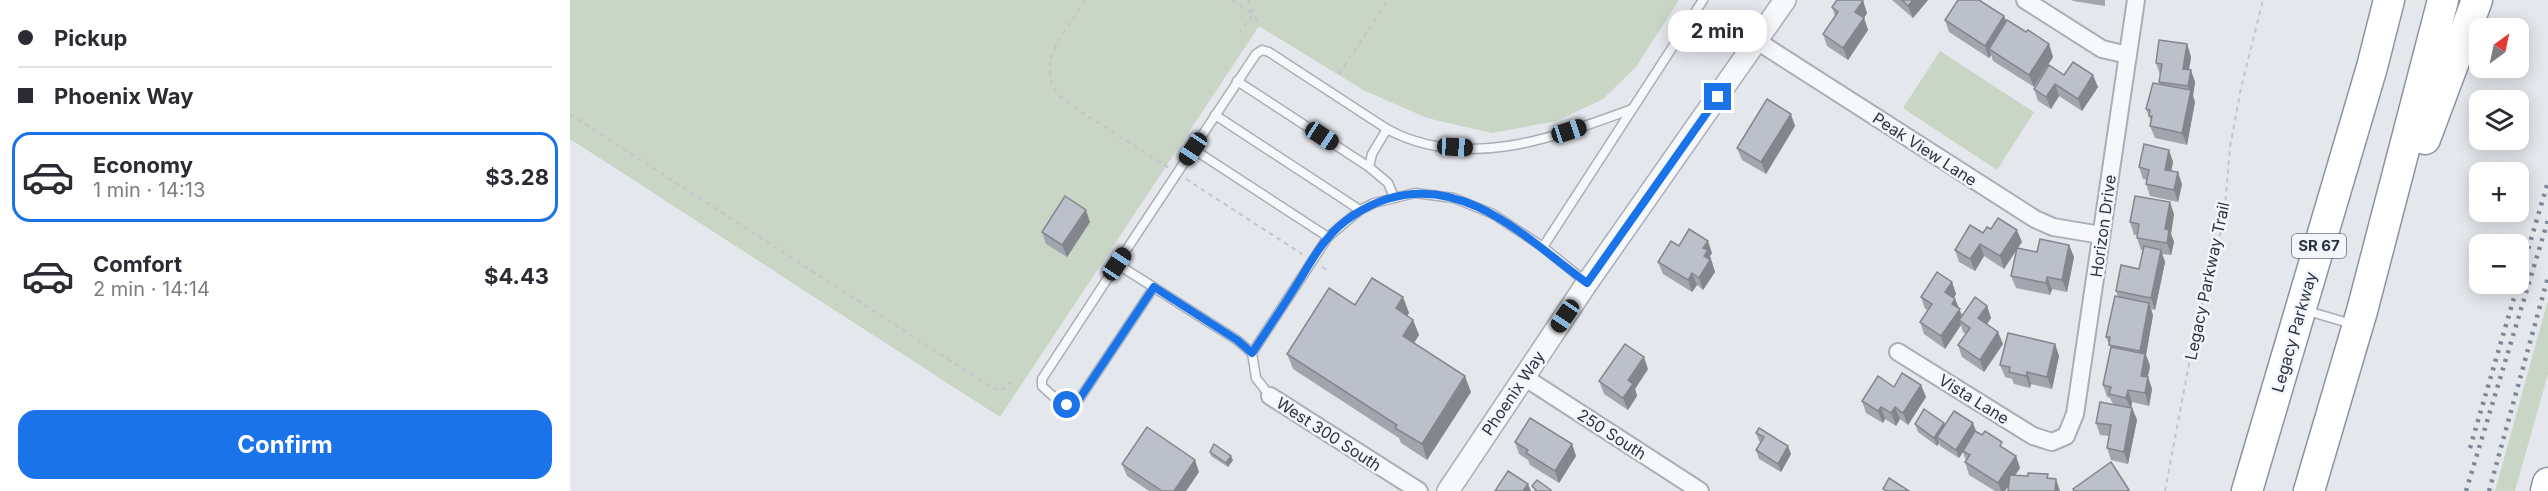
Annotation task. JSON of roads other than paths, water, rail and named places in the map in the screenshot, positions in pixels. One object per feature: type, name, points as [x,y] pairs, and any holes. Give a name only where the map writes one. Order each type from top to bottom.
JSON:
[{"type":"highway","name":"Legacy Parkway","points":[[2247,491],[2372,67],[2389,0]]},
{"type":"highway","points":[[2309,491],[2360,318],[2444,0]]},
{"type":"highway","points":[[2360,318],[2477,0]]},
{"type":"highway","points":[[2546,491],[2548,483]]},
{"type":"street","name":"Phoenix Way","points":[[1448,491],[1587,283],[1785,0]]},
{"type":"street","points":[[2025,0],[2102,49],[2128,55]]},
{"type":"street","name":"Horizon Drive","points":[[2052,442],[2066,436],[2075,414],[2136,0]]},
{"type":"street","name":"Peak View Lane","points":[[1757,41],[2035,219],[2053,227],[2102,235]]},
{"type":"street","name":"Vista Lane","points":[[1898,352],[2032,436],[2052,442]]},
{"type":"street","name":"250 South","points":[[1524,377],[1700,491]]},
{"type":"street","name":"West 300 South","points":[[1270,396],[1419,491]]},
{"type":"lane","points":[[1543,247],[1703,0]]},
{"type":"lane","points":[[1154,287],[1078,401],[1073,405],[1067,405],[1042,386],[1042,379],[1117,264],[1237,81],[1256,54],[1262,50],[1269,52],[1387,129],[1431,144],[1483,149],[1508,147],[1548,138],[1632,109]]},
{"type":"lane","points":[[1237,81],[1369,167],[1388,183],[1394,197]]},
{"type":"lane","points":[[1215,115],[1360,210]]},
{"type":"lane","points":[[1369,167],[1372,154],[1387,129]]},
{"type":"lane","points":[[1193,149],[1328,237]]},
{"type":"lane","points":[[1252,353],[1328,237],[1360,210],[1394,197],[1415,193],[1434,194],[1472,204],[1493,214],[1543,247],[1587,283]]},
{"type":"lane","points":[[1117,264],[1237,340],[1252,353],[1256,378],[1270,396]]},
{"type":"lane","points":[[2301,309],[2360,318]]},
{"type":"railway","points":[[2529,246],[2548,182]]},
{"type":"railway","points":[[2466,491],[2548,220]]},
{"type":"railway","points":[[2489,491],[2548,277]]},
{"type":"railway","points":[[2470,448],[2515,294]]}]
